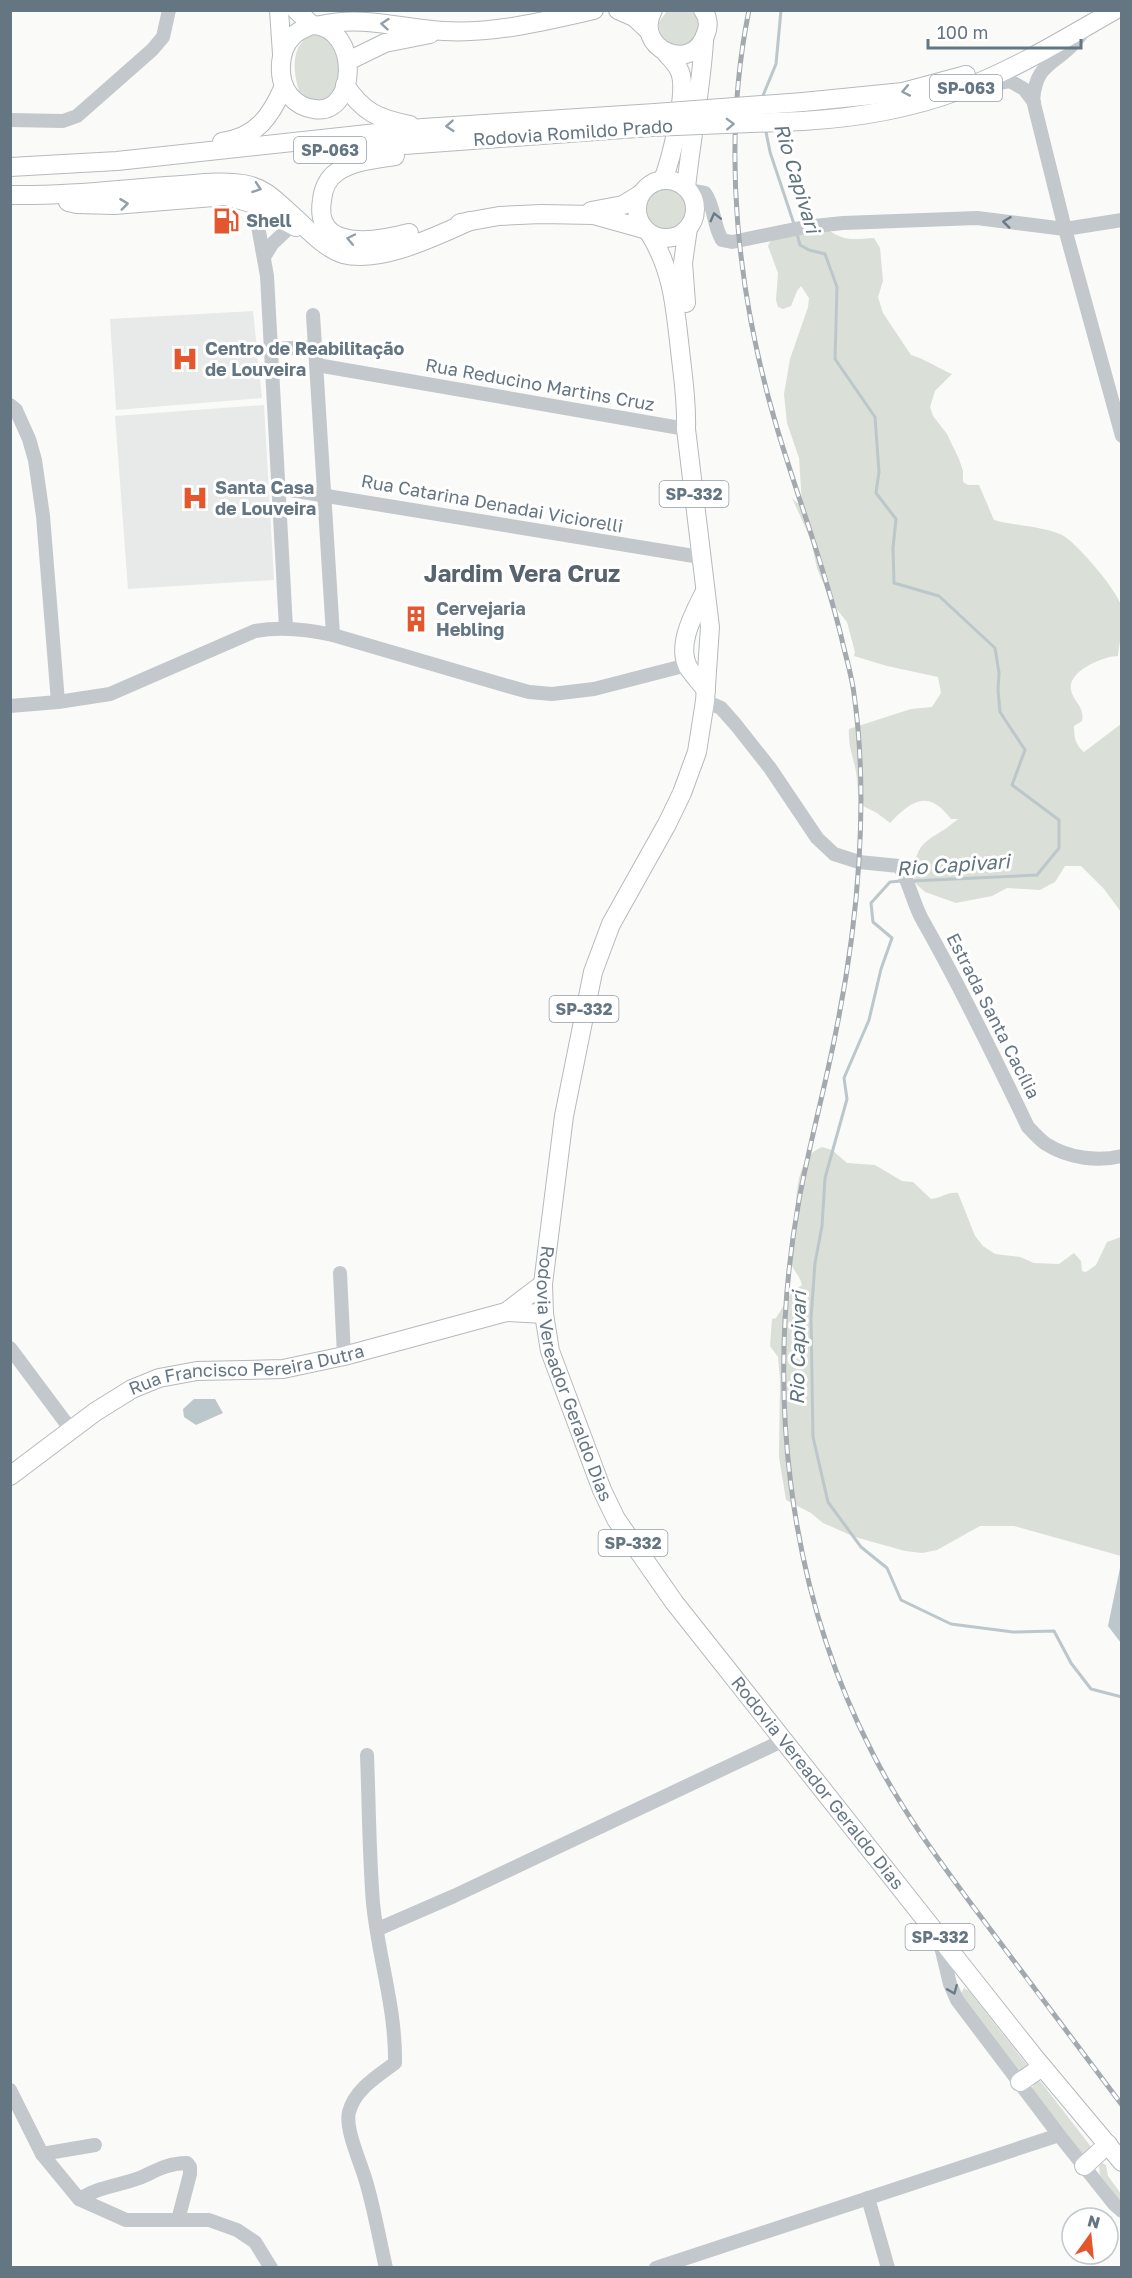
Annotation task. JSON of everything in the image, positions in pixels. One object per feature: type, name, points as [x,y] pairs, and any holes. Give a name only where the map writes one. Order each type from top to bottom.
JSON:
[{"type":"main road","points":[[279,10],[281,73],[284,86],[289,96],[297,103],[317,110],[337,103],[343,94],[348,61],[338,36],[296,10]]},
{"type":"main road","points":[[348,61],[385,43],[443,31],[525,25],[594,10]]},
{"type":"main road","points":[[618,10],[634,17],[649,31],[655,44],[675,63],[682,80],[676,136],[663,180]]},
{"type":"main road","points":[[649,31],[653,10]]},
{"type":"main road","name":"Rodovia Romildo Prado","points":[[10,166],[653,120],[903,92],[954,79],[1004,60],[1092,17],[1115,10]]},
{"type":"main road","name":"SP-332","points":[[688,228],[695,209],[693,199],[687,189],[704,41],[708,28],[705,12]]},
{"type":"main road","name":"Rodovia Romildo Prado","points":[[653,120],[805,121],[917,105],[959,91],[1024,61],[1092,17]]},
{"type":"main road","points":[[282,54],[293,36],[317,25],[344,22],[368,23],[443,31]]},
{"type":"main road","points":[[666,53],[676,56],[687,54],[697,49],[704,41]]},
{"type":"main road","points":[[345,85],[360,105],[375,115],[425,136],[411,154],[359,162],[334,173],[326,185],[320,207],[323,222],[338,236],[357,241],[388,239],[499,216],[574,214],[604,216],[660,238],[680,235],[688,228]]},
{"type":"main road","points":[[117,160],[228,141],[244,136],[268,117],[284,86]]},
{"type":"main road","name":"Rodovia Romildo Prado","points":[[10,178],[266,155],[425,136]]},
{"type":"main road","points":[[574,214],[623,205],[640,194],[646,187],[663,180],[671,180],[687,189]]},
{"type":"main road","points":[[10,195],[241,184],[271,194],[327,245],[342,253],[364,255],[389,251],[419,242],[470,221]]},
{"type":"main road","name":"SP-332","points":[[640,194],[637,212],[647,231]]},
{"type":"main road","points":[[46,195],[77,204],[114,205],[226,196],[254,204],[291,226],[312,231]]},
{"type":"main road","name":"Rodovia Vereador Geraldo Dias","points":[[688,228],[683,263],[692,362],[687,397],[686,429],[710,627],[705,695],[697,752],[691,772],[667,824],[611,924],[593,972],[564,1116],[543,1284],[547,1337],[556,1369],[602,1490],[616,1519],[674,1602],[1042,2067],[1122,2162]]},
{"type":"main road","name":"Rodovia Vereador Geraldo Dias","points":[[647,231],[662,253],[671,280],[687,397]]},
{"type":"main road","points":[[705,591],[690,624],[684,646],[687,665],[705,695]]},
{"type":"main road","points":[[690,624],[710,627]]},
{"type":"main road","points":[[687,665],[700,664],[708,658]]},
{"type":"main road","name":"Rua Francisco Pereira Dutra","points":[[506,1312],[543,1284]]},
{"type":"main road","name":"Rua Francisco Pereira Dutra","points":[[10,1476],[94,1412],[132,1389],[159,1378],[198,1371],[283,1369],[344,1356],[506,1312],[544,1314]]},
{"type":"main road","points":[[1020,2082],[1042,2067]]},
{"type":"main road","points":[[1084,2166],[1108,2144]]},
{"type":"street","points":[[10,120],[63,122],[77,116],[152,50],[163,37],[169,10]]},
{"type":"street","points":[[1092,17],[1067,50],[1044,67],[1035,86],[1034,102],[1065,230],[1122,436]]},
{"type":"street","points":[[805,121],[890,117],[1010,81],[1024,89],[1034,102]]},
{"type":"street","points":[[687,189],[705,193],[710,201],[722,240],[732,242],[805,227],[843,223],[977,218],[1065,230],[1122,220]]},
{"type":"street","points":[[254,204],[267,276],[286,628]]},
{"type":"street","points":[[264,257],[272,244],[291,226]]},
{"type":"street","points":[[313,315],[333,634]]},
{"type":"street","points":[[271,349],[315,347]]},
{"type":"street","name":"Rua Reducino Martins Cruz","points":[[317,365],[686,429]]},
{"type":"street","points":[[10,405],[16,410],[29,439],[35,460],[43,516],[58,702]]},
{"type":"street","name":"Rua Catarina Denadai Viciorelli","points":[[278,488],[700,557]]},
{"type":"street","points":[[10,706],[110,694],[255,631],[286,628],[333,634],[504,685],[552,694],[585,691],[687,665]]},
{"type":"street","name":"Estrada Santa Cacília","points":[[705,695],[736,725],[776,776],[817,838],[834,854],[859,862],[895,864],[905,879],[913,902],[962,991],[1028,1127],[1046,1144],[1073,1156],[1106,1160],[1122,1156]]},
{"type":"street","points":[[340,1274],[344,1356]]},
{"type":"street","points":[[10,1348],[72,1431]]},
{"type":"street","points":[[378,1929],[454,1896],[784,1740]]},
{"type":"street","points":[[367,1755],[373,1904],[396,2043],[395,2063],[370,2081],[355,2098],[348,2114],[350,2132],[366,2179],[386,2268]]},
{"type":"street","points":[[937,1933],[950,1984],[957,2000],[1059,2135],[1122,2211]]},
{"type":"street","points":[[10,2090],[42,2154],[79,2199],[126,2220],[209,2220],[237,2230],[255,2242],[273,2266]]},
{"type":"street","points":[[656,2268],[1059,2135]]},
{"type":"street","points":[[42,2154],[95,2145]]},
{"type":"street","points":[[79,2199],[94,2190],[141,2177],[156,2169],[187,2163],[190,2167],[190,2174],[178,2220]]},
{"type":"street","points":[[868,2198],[888,2268]]},
{"type":"shaded area","points":[[667,11],[693,11],[697,16],[699,35],[687,46],[670,44],[663,39],[659,22]]},
{"type":"shaded area","points":[[321,34],[334,40],[343,76],[328,100],[312,101],[299,91],[295,73],[296,55],[304,41],[311,36]]},
{"type":"shaded area","points":[[666,187],[682,193],[688,209],[682,225],[666,231],[650,225],[644,209],[650,193]]},
{"type":"shaded area","points":[[828,230],[845,238],[874,238],[880,248],[883,281],[878,297],[883,313],[911,355],[952,374],[935,391],[930,407],[959,459],[963,471],[963,482],[968,485],[979,485],[994,520],[1047,530],[1068,539],[1086,556],[1118,598],[1123,624],[1118,656],[1096,662],[1080,671],[1071,683],[1071,690],[1082,712],[1082,721],[1074,726],[1074,730],[1077,743],[1084,752],[1121,724],[1121,912],[1104,889],[1081,866],[1065,866],[1055,882],[1040,890],[1007,888],[992,896],[956,903],[925,892],[914,882],[920,848],[958,819],[951,819],[935,804],[920,801],[906,808],[890,823],[861,805],[849,729],[911,709],[932,707],[941,693],[938,677],[854,656],[847,622],[831,602],[817,568],[811,540],[792,498],[802,504],[799,458],[787,423],[784,394],[790,359],[809,298],[801,286],[791,306],[783,309],[778,307],[776,300],[778,273],[768,246],[777,237]]},
{"type":"shaded area","name":"Centro de Reabilitação de Louveira","points":[[253,311],[262,398],[116,410],[110,319]]},
{"type":"shaded area","name":"Santa Casa de Louveira","points":[[264,405],[274,580],[128,589],[115,416]]},
{"type":"shaded area","points":[[822,1147],[832,1150],[847,1163],[875,1165],[902,1181],[913,1182],[931,1199],[958,1193],[975,1236],[983,1246],[995,1254],[1020,1257],[1034,1263],[1059,1264],[1074,1253],[1081,1261],[1082,1271],[1086,1272],[1096,1265],[1107,1242],[1121,1237],[1121,1556],[1014,1526],[980,1526],[937,1550],[922,1553],[905,1551],[855,1537],[823,1523],[811,1513],[786,1500],[779,1457],[778,1357],[770,1346],[772,1319],[776,1318],[792,1292],[802,1285],[790,1260],[798,1182],[806,1161]]},
{"type":"shaded area","points":[[194,1399],[215,1399],[223,1413],[196,1425],[184,1417],[183,1409]]},
{"type":"shaded area","points":[[1121,1563],[1121,1643],[1108,1626]]},
{"type":"shaded area","points":[[964,1988],[969,1991],[1027,2065],[1027,2072],[1018,2072],[960,1996]]},
{"type":"shaded area","points":[[1037,2080],[1041,2082],[1092,2148],[1086,2156],[1078,2150],[1033,2090],[1032,2087]]},
{"type":"shaded area","points":[[1102,2163],[1106,2165],[1108,2176],[1121,2194],[1121,2203],[1100,2175],[1099,2166]]},
{"type":"waterway","name":"Rio Capivari","points":[[762,98],[776,64],[781,10]]},
{"type":"waterway","name":"Rio Capivari","points":[[765,127],[770,152],[794,224]]},
{"type":"waterway","name":"Rio Capivari","points":[[797,234],[800,245],[825,254],[837,287],[835,359],[875,417],[879,472],[876,493],[896,519],[893,548],[894,583],[939,596],[995,648],[999,673],[1000,712],[1025,750],[1012,785],[1059,820],[1059,848],[1037,875],[911,881]]},
{"type":"waterway","name":"Rio Capivari","points":[[901,881],[890,882],[871,903],[873,922],[892,938],[881,969],[869,1020],[844,1078],[847,1099],[825,1178],[822,1226],[815,1263],[811,1318],[813,1437],[828,1502],[861,1547],[887,1568],[901,1600],[951,1624],[1013,1632],[1054,1631],[1071,1663],[1091,1689],[1122,1697]]},
{"type":"railway","points":[[749,10],[736,115],[735,168],[743,273],[763,377],[785,455],[828,586],[850,674],[854,694],[861,776],[859,861],[851,945],[833,1048],[799,1200],[789,1270],[784,1340],[785,1411],[790,1482],[802,1552],[819,1620],[843,1687],[883,1773],[920,1833],[947,1871],[1122,2105]]},
{"type":"place","name":"Shell","points":[[226,221]]},
{"type":"place","name":"Centro de Reabilitação de Louveira","points":[[185,359]]},
{"type":"place","name":"Santa Casa de Louveira","points":[[195,498]]},
{"type":"place","name":"Cervejaria Hebling","points":[[416,619]]},
{"type":"district","name":"Jardim Vera Cruz","points":[[522,574]]}]
